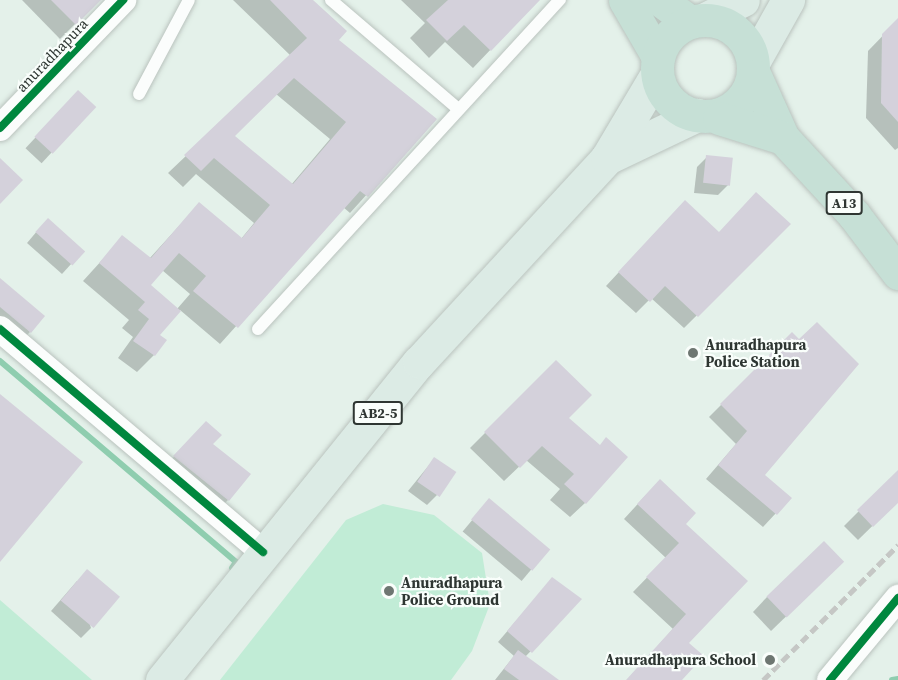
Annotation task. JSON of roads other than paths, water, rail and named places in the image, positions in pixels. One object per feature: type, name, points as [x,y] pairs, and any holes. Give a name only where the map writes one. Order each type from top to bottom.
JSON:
[{"type":"highway","points":[[625,0],[673,102],[708,117],[742,100],[755,67],[736,30],[697,19],[660,0]]},
{"type":"highway","points":[[656,68],[669,36],[697,19]]},
{"type":"highway","name":"A13","points":[[755,67],[783,138],[854,215],[898,273]]},
{"type":"highway","name":"A13","points":[[708,117],[783,138]]},
{"type":"main road","points":[[697,19],[743,0]]},
{"type":"main road","points":[[755,67],[788,0]]},
{"type":"main road","name":"AB2-5","points":[[162,680],[263,552],[419,362],[607,158],[656,68]]},
{"type":"main road","name":"AB2-5","points":[[607,158],[708,117]]},
{"type":"street","name":"anuradhapura","points":[[0,128],[123,0]]},
{"type":"street","points":[[0,329],[263,552]]},
{"type":"street","points":[[830,680],[898,598]]},
{"type":"lane","points":[[139,94],[189,0]]},
{"type":"lane","points":[[331,0],[458,109]]},
{"type":"lane","points":[[258,329],[560,0]]},
{"type":"waterway","points":[[0,361],[236,562],[232,568]]},
{"type":"waterway","points":[[892,680],[898,679]]},
{"type":"railway","points":[[763,680],[898,545]]},
{"type":"place","name":"Anuradhapura Police Station","points":[[693,353]]},
{"type":"place","name":"Anuradhapura Police Ground","points":[[389,591]]},
{"type":"place","name":"Anuradhapura School","points":[[770,660]]}]
